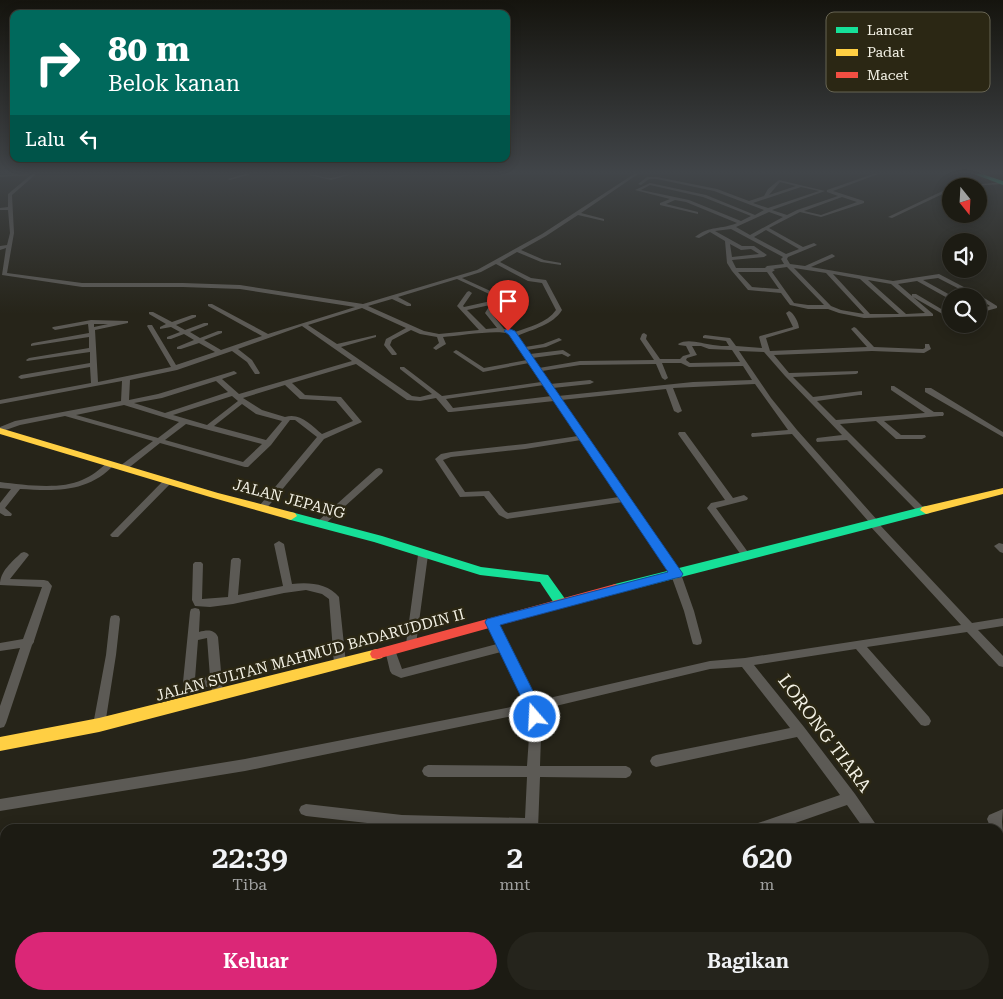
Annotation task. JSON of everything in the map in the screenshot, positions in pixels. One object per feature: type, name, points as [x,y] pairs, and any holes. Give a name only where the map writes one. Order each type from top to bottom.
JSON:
[{"type":"main road","name":"JALAN JEPANG","points":[[0,431],[168,481],[322,523],[480,571],[544,578],[560,603]]},
{"type":"main road","name":"JALAN SULTAN MAHMUD BADARUDDIN II","points":[[0,744],[99,725],[340,664],[560,603],[1002,492]]},
{"type":"street","points":[[11,221],[12,233],[4,274],[82,285],[182,284],[240,287],[364,306],[422,333],[439,336],[508,331],[514,335],[558,398],[676,574],[689,611],[696,641]]},
{"type":"street","points":[[0,402],[126,380],[175,368],[303,324],[458,278],[479,271],[496,262],[564,221]]},
{"type":"street","points":[[735,221],[741,223]]},
{"type":"street","points":[[696,237],[710,230],[732,227],[745,221]]},
{"type":"street","points":[[751,236],[780,221]]},
{"type":"street","points":[[732,227],[786,256]]},
{"type":"street","points":[[767,229],[803,249]]},
{"type":"street","points":[[710,230],[741,248]]},
{"type":"street","points":[[727,240],[729,259],[734,270],[750,289],[782,291]]},
{"type":"street","points":[[786,256],[814,245]]},
{"type":"street","points":[[0,248],[10,246]]},
{"type":"street","points":[[728,248],[752,247],[764,255],[729,259]]},
{"type":"street","points":[[516,250],[543,261],[559,264]]},
{"type":"street","points":[[786,256],[784,259],[790,267],[829,307]]},
{"type":"street","points":[[805,268],[832,256]]},
{"type":"street","points":[[496,262],[530,280],[544,281],[559,310],[556,315],[545,322],[514,335]]},
{"type":"street","points":[[734,270],[767,270],[769,267],[805,268],[894,283],[939,276],[961,288]]},
{"type":"street","points":[[767,270],[795,306],[829,307],[844,312],[868,315],[942,314]]},
{"type":"street","points":[[826,271],[868,315]]},
{"type":"street","points":[[861,277],[904,315]]},
{"type":"street","points":[[458,278],[506,300],[464,309]]},
{"type":"street","points":[[917,279],[942,293]]},
{"type":"street","points":[[894,283],[931,315]]},
{"type":"street","points":[[904,291],[918,296],[942,310]]},
{"type":"street","points":[[469,294],[460,306],[484,332]]},
{"type":"street","points":[[394,296],[410,305]]},
{"type":"street","points":[[987,303],[995,308],[987,310]]},
{"type":"street","points":[[494,304],[488,313],[502,330]]},
{"type":"street","points":[[210,305],[267,336]]},
{"type":"street","points":[[151,313],[222,353]]},
{"type":"street","points":[[789,313],[796,328],[762,337],[768,351],[787,375],[922,511]]},
{"type":"street","points":[[162,328],[194,316]]},
{"type":"street","points":[[169,338],[206,324]]},
{"type":"street","points":[[303,324],[338,346],[413,400],[547,384],[590,382]]},
{"type":"street","points":[[150,326],[175,368]]},
{"type":"street","points":[[55,328],[92,328]]},
{"type":"street","points":[[33,345],[92,328]]},
{"type":"street","points":[[92,328],[95,385]]},
{"type":"street","points":[[394,354],[388,345],[389,339],[411,328]]},
{"type":"street","points":[[854,329],[872,349]]},
{"type":"street","points":[[179,348],[220,332]]},
{"type":"street","points":[[644,335],[644,342],[658,360],[665,378]]},
{"type":"street","points":[[338,346],[374,336]]},
{"type":"street","points":[[436,348],[443,344],[443,340],[439,336]]},
{"type":"street","points":[[705,337],[726,337],[756,382],[794,432],[968,628],[1003,663]]},
{"type":"street","points":[[523,349],[544,346],[558,340]]},
{"type":"street","points":[[682,361],[685,357],[694,355],[685,344],[768,351],[872,349],[924,351],[928,350],[927,345]]},
{"type":"street","points":[[29,360],[93,349]]},
{"type":"street","points":[[234,349],[250,361],[256,373]]},
{"type":"street","points":[[456,352],[483,370],[563,352],[568,355]]},
{"type":"street","points":[[538,370],[580,363],[658,360],[682,361],[689,365],[744,364]]},
{"type":"street","points":[[164,415],[238,397],[358,361]]},
{"type":"street","points":[[21,377],[94,364]]},
{"type":"street","points":[[402,368],[439,396],[451,410],[669,386],[756,382]]},
{"type":"street","points":[[787,375],[856,372]]},
{"type":"street","points":[[0,431],[18,423],[159,396],[234,373]]},
{"type":"street","points":[[218,379],[259,412],[286,420]]},
{"type":"street","points":[[124,403],[126,380]]},
{"type":"street","points":[[263,507],[321,437],[358,422],[338,399],[303,397],[286,382]]},
{"type":"street","points":[[669,386],[678,411]]},
{"type":"street","points":[[835,422],[936,414],[894,388]]},
{"type":"street","points":[[928,390],[1003,435]]},
{"type":"street","points":[[812,399],[859,393]]},
{"type":"street","points":[[210,426],[238,397]]},
{"type":"street","points":[[124,403],[268,443]]},
{"type":"street","points":[[65,414],[244,465],[268,443],[286,420],[291,417],[297,418],[321,437]]},
{"type":"street","points":[[878,419],[899,437],[922,437]]},
{"type":"street","points":[[123,468],[186,421]]},
{"type":"street","points":[[755,436],[794,432]]},
{"type":"street","points":[[682,434],[731,501]]},
{"type":"street","points":[[584,437],[522,449],[459,453],[439,458],[463,494],[486,492],[502,513],[507,516],[625,499]]},
{"type":"street","points":[[820,440],[850,437]]},
{"type":"street","points":[[0,485],[17,487],[81,484],[111,464]]},
{"type":"street","points":[[322,523],[379,471]]},
{"type":"street","points":[[115,535],[168,481]]},
{"type":"street","points":[[8,514],[0,509],[17,487]]},
{"type":"street","points":[[744,498],[714,505],[711,508],[746,557]]},
{"type":"street","points":[[279,544],[288,588]]},
{"type":"street","points":[[0,723],[29,642],[47,584],[3,582],[8,572],[24,555]]},
{"type":"street","points":[[411,644],[423,555]]},
{"type":"street","points":[[233,600],[236,560]]},
{"type":"street","points":[[198,564],[197,600],[199,603],[233,600],[288,588],[318,589],[334,597],[340,664]]},
{"type":"street","points":[[195,612],[189,682],[193,684],[216,681]]},
{"type":"street","points":[[99,725],[112,655],[115,620]]},
{"type":"street","points":[[492,622],[533,707],[535,727],[531,824]]},
{"type":"street","points":[[0,805],[245,765],[533,707],[710,665],[745,662],[1003,622]]},
{"type":"street","points":[[194,637],[209,634],[214,637],[218,694]]},
{"type":"street","points":[[0,647],[29,642]]},
{"type":"street","points":[[858,644],[925,721]]},
{"type":"street","points":[[390,650],[396,671],[401,674],[503,647]]},
{"type":"street","name":"LORONG TIARA","points":[[745,662],[800,731],[868,824]]},
{"type":"street","points":[[656,761],[800,731]]},
{"type":"street","points":[[428,772],[626,772]]},
{"type":"street","points":[[773,824],[850,798]]},
{"type":"street","points":[[306,810],[402,821],[479,824]]},
{"type":"street","points":[[996,824],[994,819],[1003,815]]},
{"type":"traffic: fast","points":[[615,589],[926,510]]},
{"type":"traffic: fast","points":[[291,516],[378,539],[480,571],[544,578],[561,603]]},
{"type":"traffic: slow","points":[[0,431],[291,516]]},
{"type":"traffic: slow","points":[[926,510],[1003,491]]},
{"type":"traffic: slow","points":[[0,744],[99,725],[377,654]]},
{"type":"traffic: jam","points":[[377,654],[615,589]]},
{"type":"route","points":[[508,331],[512,333],[558,398],[676,574],[492,622],[533,707],[535,717]]}]
